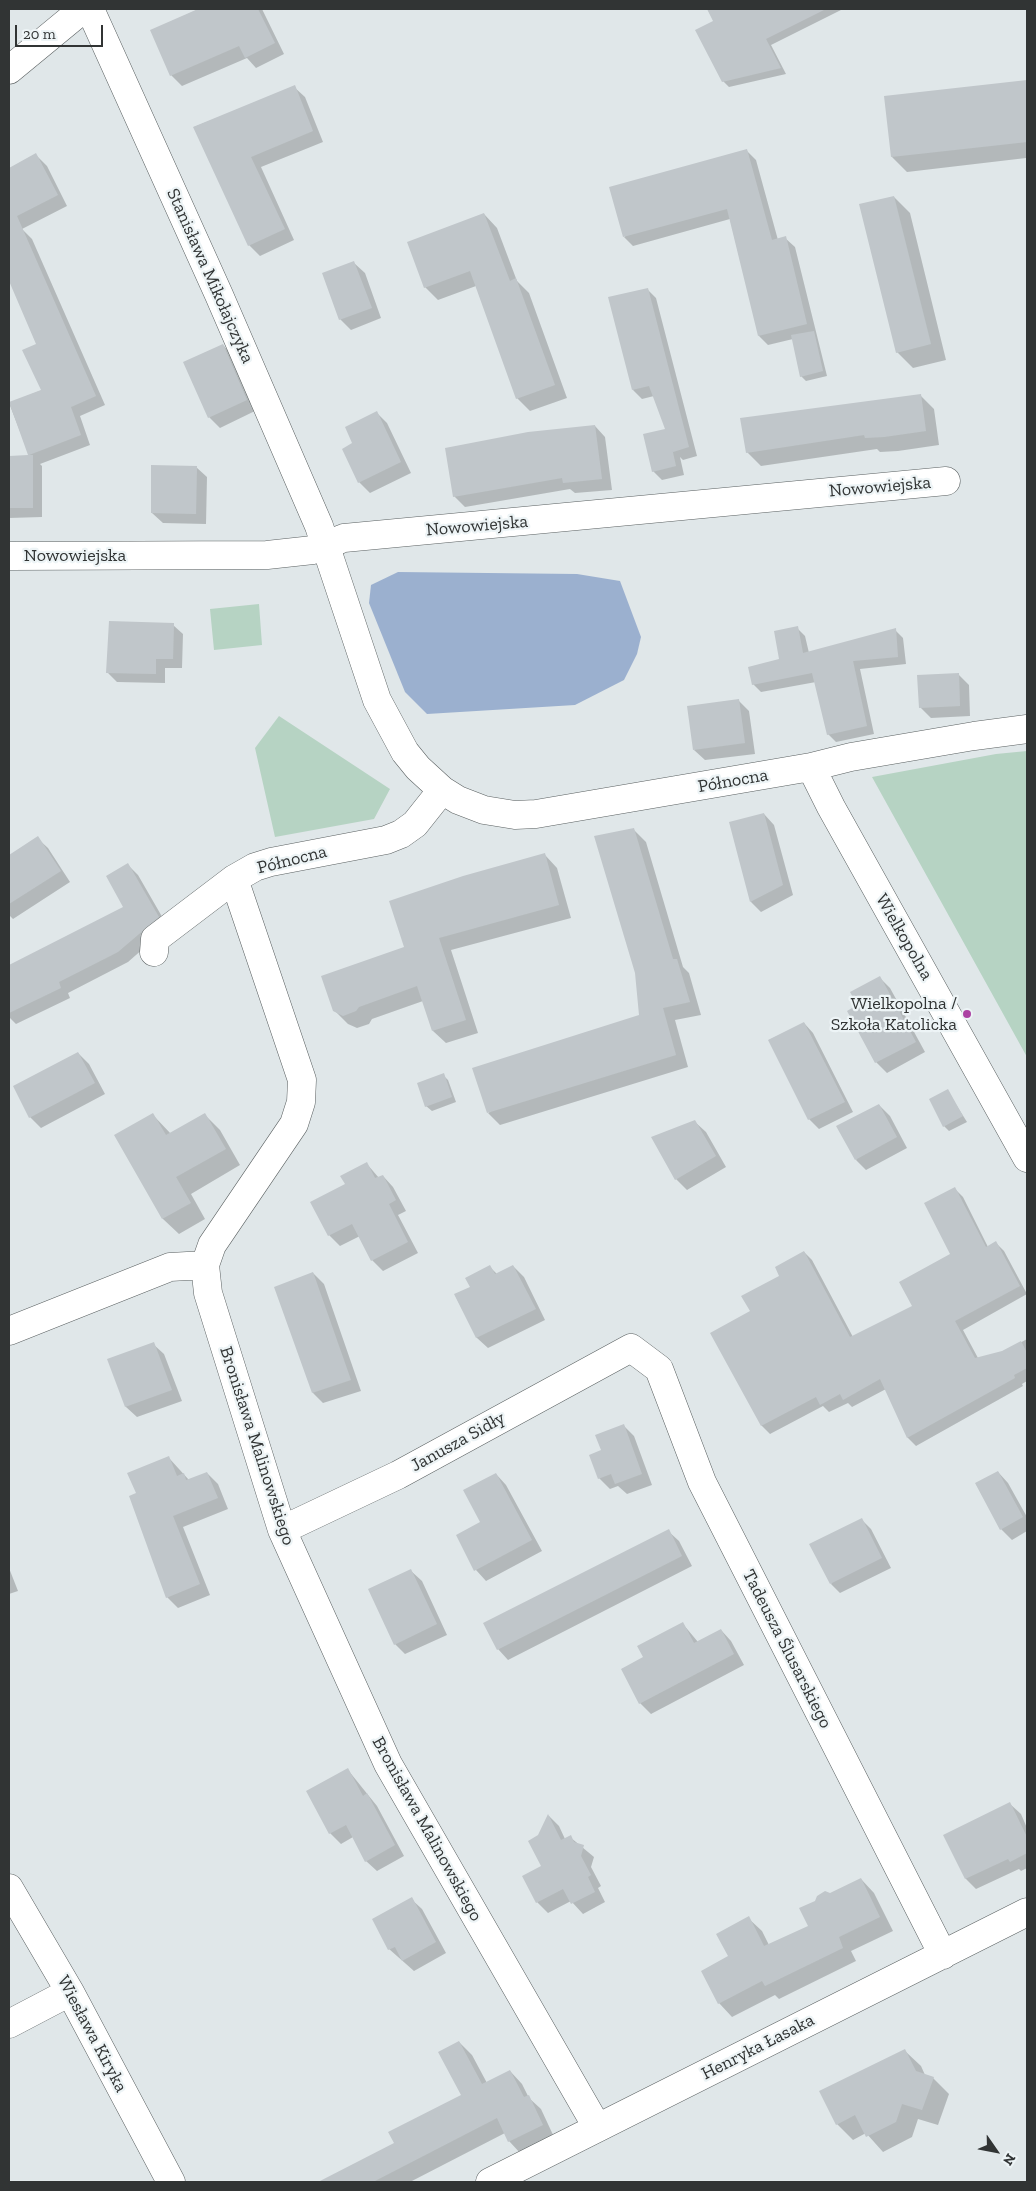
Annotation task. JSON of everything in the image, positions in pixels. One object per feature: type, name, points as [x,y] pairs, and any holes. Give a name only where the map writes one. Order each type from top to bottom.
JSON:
[{"type":"street","points":[[9,70],[83,9]]},
{"type":"street","name":"Stanisława Mikołajczyka","points":[[90,9],[219,294],[325,545]]},
{"type":"street","name":"Nowowiejska","points":[[9,556],[267,555],[313,550],[344,538],[946,481]]},
{"type":"street","name":"Północna","points":[[325,545],[377,700],[405,752],[424,774],[442,790],[458,800],[484,810],[515,815],[530,815],[811,767],[851,757],[1027,729]]},
{"type":"street","name":"Wielkopolna","points":[[811,767],[831,807],[1027,1158]]},
{"type":"street","name":"Północna","points":[[154,952],[156,938],[234,879],[255,867],[271,862],[386,840],[401,834],[415,824],[442,790]]},
{"type":"street","name":"Bronisława Malinowskiego","points":[[234,879],[302,1080],[301,1102],[294,1124],[212,1245],[205,1264],[208,1293],[282,1530],[388,1764],[597,2128]]},
{"type":"street","points":[[9,1331],[170,1267],[205,1264]]},
{"type":"street","name":"Janusza Sidły","points":[[282,1530],[398,1475],[631,1348]]},
{"type":"street","name":"Tadeusza Ślusarskiego","points":[[631,1348],[659,1369],[702,1482],[942,1955]]},
{"type":"street","name":"Wiesława Kiryka","points":[[9,1888],[70,1992],[171,2182]]},
{"type":"street","name":"Henryka Łasaka","points":[[490,2182],[1027,1912]]},
{"type":"street","points":[[9,2024],[70,1992]]},
{"type":"green space","points":[[259,604],[262,645],[214,650],[210,609]]},
{"type":"green space","points":[[279,716],[390,789],[374,819],[275,837],[255,748]]},
{"type":"green space","points":[[1027,751],[1027,1057],[872,777],[996,754]]},
{"type":"water","points":[[398,572],[577,574],[620,581],[641,637],[637,654],[624,680],[575,705],[427,714],[405,692],[369,603],[371,585]]},
{"type":"building","points":[[198,9],[258,9],[275,43],[245,58],[239,46],[170,76],[150,30]]},
{"type":"building","points":[[707,9],[826,9],[766,39],[781,68],[722,82],[695,30],[713,21]]},
{"type":"building","points":[[1027,80],[1027,142],[891,157],[884,96]]},
{"type":"building","points":[[295,85],[313,131],[251,157],[285,229],[248,246],[193,127]]},
{"type":"building","points":[[747,149],[772,240],[786,236],[807,324],[758,336],[727,209],[623,237],[609,187]]},
{"type":"building","points":[[36,153],[58,195],[17,216],[96,396],[71,407],[81,435],[29,455],[33,455],[33,508],[9,508],[9,456],[28,455],[9,402],[41,390],[22,350],[36,344],[9,281],[9,168]]},
{"type":"building","points":[[894,196],[931,344],[896,353],[859,204]]},
{"type":"building","points":[[484,213],[510,281],[516,278],[555,385],[516,399],[470,271],[424,288],[407,242]]},
{"type":"building","points":[[354,261],[372,308],[339,320],[322,273]]},
{"type":"building","points":[[648,288],[689,447],[673,452],[672,448],[676,466],[652,472],[643,434],[665,429],[649,386],[632,390],[608,297]]},
{"type":"building","points":[[814,331],[823,371],[800,377],[791,335]]},
{"type":"building","points":[[223,344],[247,400],[208,418],[183,362]]},
{"type":"building","points":[[921,394],[926,431],[884,437],[865,438],[864,435],[746,453],[740,418]]},
{"type":"building","points":[[377,411],[401,462],[358,483],[342,449],[352,443],[345,427]]},
{"type":"building","points":[[595,425],[602,479],[563,483],[562,478],[453,497],[445,448],[528,432]]},
{"type":"building","points":[[151,465],[197,466],[196,514],[151,513]]},
{"type":"building","points":[[109,621],[174,623],[173,659],[156,659],[156,674],[106,673]]},
{"type":"building","points":[[798,626],[803,653],[896,628],[898,657],[853,661],[867,726],[827,735],[812,673],[752,685],[748,667],[779,659],[774,631]]},
{"type":"building","points":[[959,673],[960,706],[919,708],[917,675]]},
{"type":"building","points":[[739,699],[745,743],[693,750],[687,706]]},
{"type":"building","points":[[764,813],[783,885],[750,902],[729,822]]},
{"type":"building","points":[[634,828],[673,959],[677,959],[690,1002],[663,1008],[676,1055],[487,1113],[472,1068],[639,1015],[635,973],[594,836]]},
{"type":"building","points":[[38,836],[61,871],[9,904],[9,855]]},
{"type":"building","points":[[545,853],[559,905],[439,938],[466,1020],[432,1031],[417,986],[359,1007],[356,1011],[343,1016],[333,1011],[321,976],[404,947],[389,901],[463,876]]},
{"type":"building","points":[[128,863],[159,917],[118,952],[59,982],[61,988],[9,1013],[9,965],[123,907],[106,876]]},
{"type":"building","points":[[880,976],[916,1042],[875,1063],[847,1011],[857,1005],[850,992]]},
{"type":"building","points":[[804,1022],[845,1102],[808,1120],[768,1040]]},
{"type":"building","points":[[78,1052],[95,1083],[29,1118],[13,1086]]},
{"type":"building","points":[[444,1073],[452,1097],[425,1107],[417,1083]]},
{"type":"building","points":[[948,1089],[963,1116],[943,1127],[929,1099]]},
{"type":"building","points":[[879,1104],[897,1137],[855,1160],[836,1126]]},
{"type":"building","points":[[153,1113],[166,1135],[205,1113],[226,1149],[176,1177],[191,1203],[162,1219],[114,1135]]},
{"type":"building","points":[[695,1120],[716,1156],[675,1180],[651,1137]]},
{"type":"building","points":[[367,1162],[375,1178],[383,1175],[396,1200],[389,1204],[408,1242],[371,1261],[352,1224],[328,1236],[310,1202],[345,1184],[340,1176]]},
{"type":"building","points":[[955,1187],[986,1247],[996,1241],[1020,1286],[955,1321],[975,1358],[1002,1351],[1021,1341],[1027,1353],[1027,1368],[1014,1375],[1015,1378],[907,1438],[880,1379],[843,1400],[840,1394],[820,1405],[816,1397],[761,1426],[710,1333],[750,1311],[741,1296],[779,1276],[775,1267],[804,1251],[850,1337],[912,1306],[899,1282],[950,1254],[924,1203]]},
{"type":"building","points":[[490,1265],[495,1274],[513,1265],[536,1309],[476,1338],[454,1294],[470,1287],[465,1278]]},
{"type":"building","points":[[313,1272],[351,1380],[312,1393],[274,1287]]},
{"type":"building","points":[[154,1342],[172,1390],[125,1407],[107,1359]]},
{"type":"building","points":[[624,1424],[642,1474],[615,1484],[611,1474],[598,1479],[589,1455],[601,1450],[595,1435]]},
{"type":"building","points":[[169,1456],[177,1476],[184,1473],[186,1480],[207,1472],[218,1498],[173,1516],[200,1584],[166,1598],[129,1496],[136,1493],[127,1473]]},
{"type":"building","points":[[998,1471],[1023,1517],[1000,1530],[975,1483]]},
{"type":"building","points":[[496,1473],[532,1540],[474,1571],[456,1535],[480,1522],[463,1490]]},
{"type":"building","points":[[862,1518],[882,1558],[830,1584],[809,1544]]},
{"type":"building","points":[[669,1529],[682,1556],[497,1650],[483,1623]]},
{"type":"building","points":[[411,1569],[437,1624],[394,1645],[368,1589]]},
{"type":"building","points":[[683,1622],[694,1643],[721,1629],[734,1654],[639,1704],[621,1669],[643,1657],[637,1646]]},
{"type":"building","points":[[348,1768],[363,1796],[367,1793],[395,1845],[365,1862],[346,1825],[329,1834],[306,1791]]},
{"type":"building","points":[[1010,1802],[1027,1837],[1027,1853],[1010,1862],[1008,1859],[965,1879],[943,1835]]},
{"type":"building","points":[[548,1814],[561,1840],[571,1835],[574,1842],[584,1845],[581,1856],[591,1875],[588,1877],[595,1892],[571,1904],[563,1889],[536,1903],[522,1876],[541,1866],[528,1841],[538,1835]]},
{"type":"building","points":[[861,1878],[880,1917],[839,1937],[843,1948],[765,1986],[762,1981],[718,2004],[701,1971],[728,1956],[716,1934],[749,1916],[764,1946],[808,1926],[799,1908],[815,1901],[817,1896],[825,1891],[830,1893]]},
{"type":"building","points":[[412,1897],[436,1942],[402,1961],[395,1947],[388,1950],[372,1919]]},
{"type":"building","points":[[459,2041],[482,2084],[510,2070],[524,2097],[529,2095],[543,2125],[508,2142],[497,2118],[373,2182],[318,2182],[394,2143],[388,2132],[461,2095],[438,2052]]},
{"type":"building","points":[[905,2049],[916,2071],[934,2077],[922,2110],[902,2104],[896,2122],[866,2137],[855,2115],[836,2125],[819,2091]]},
{"type":"place","name":"Wielkopolna / Szkoła Katolicka","points":[[967,1014]]}]
